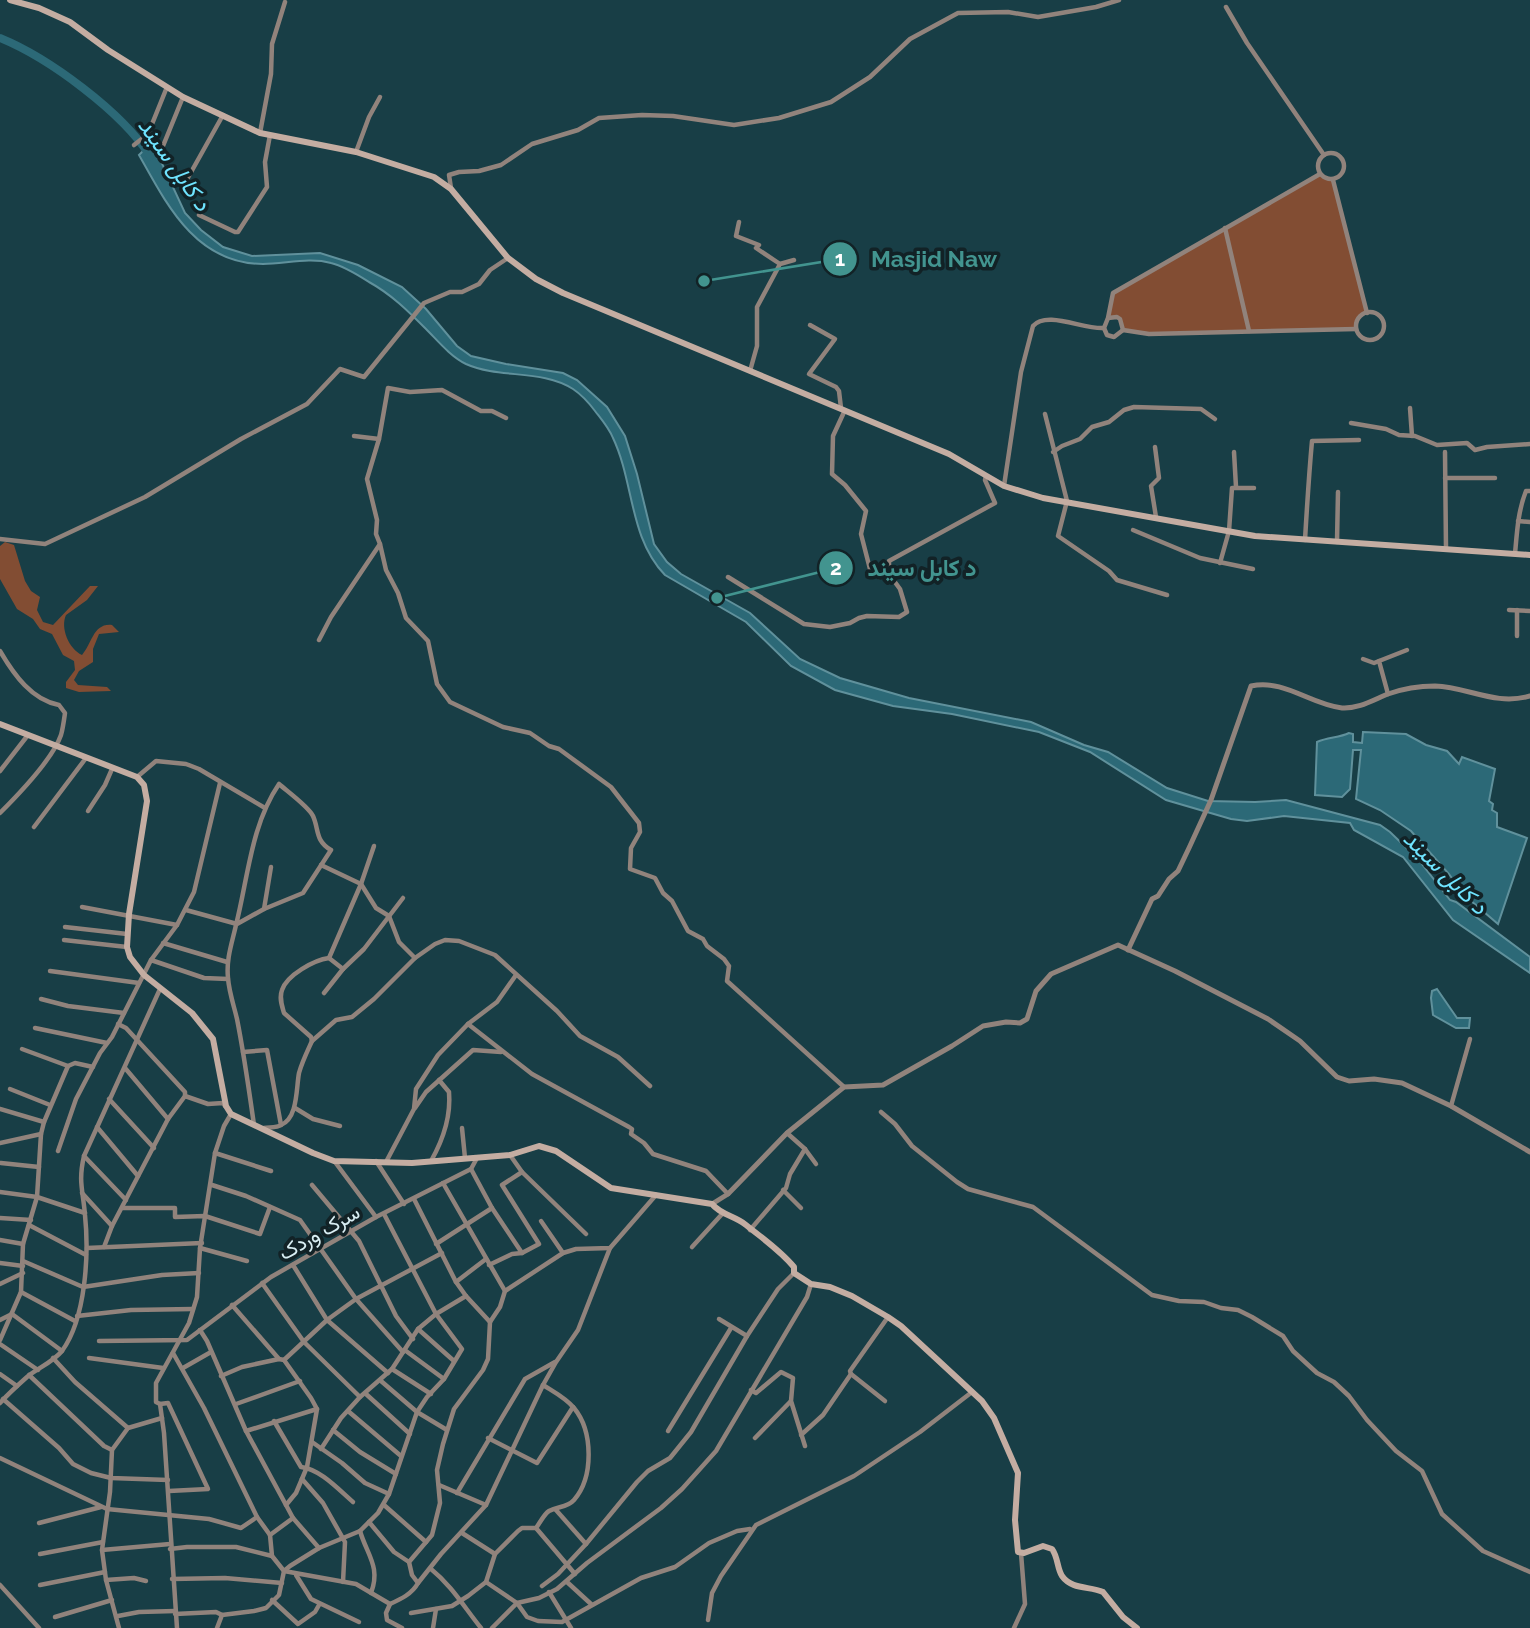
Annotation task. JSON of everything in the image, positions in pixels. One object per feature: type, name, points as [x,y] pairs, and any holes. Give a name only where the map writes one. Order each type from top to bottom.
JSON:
[{"type":"main road","points":[[10,0],[39,8],[70,23],[183,97],[260,133],[356,152],[434,177],[451,189],[508,258],[536,279],[749,372],[949,454],[1004,486],[1043,498],[1229,531],[1305,540],[1530,555]]},
{"type":"main road","points":[[0,724],[137,777],[144,785],[147,801],[128,914],[127,947],[130,957],[144,975],[192,1013],[213,1039],[226,1106],[231,1114],[334,1161],[430,1161],[510,1155],[540,1146],[556,1151],[611,1188],[712,1204],[718,1212],[745,1224],[789,1261],[794,1267],[794,1273],[811,1284],[830,1287],[852,1296],[901,1326],[972,1392],[994,1419],[1018,1473],[1015,1520],[1018,1552],[1043,1546],[1052,1549],[1066,1580],[1086,1589],[1103,1592],[1137,1628]]},
{"type":"street","points":[[451,189],[449,175],[501,165],[532,144],[578,130],[599,118],[662,116],[734,125],[779,118],[831,102],[870,77],[910,39],[958,13],[1008,12],[1038,17],[1096,7],[1119,0]]},
{"type":"street","points":[[260,133],[271,74],[272,44],[285,2]]},
{"type":"street","points":[[1226,7],[1247,43],[1324,155]]},
{"type":"street","points":[[134,145],[148,134],[167,87]]},
{"type":"street","points":[[163,146],[183,97]]},
{"type":"street","points":[[356,152],[380,97]]},
{"type":"street","points":[[185,183],[224,115]]},
{"type":"street","points":[[199,215],[239,232],[267,187],[265,162],[270,135]]},
{"type":"street","points":[[1334,153],[1343,159],[1345,169],[1338,178],[1328,180],[1320,174],[1318,164],[1324,155],[1334,153]]},
{"type":"street","points":[[1104,328],[1113,293],[1320,174]]},
{"type":"street","points":[[1333,180],[1367,313]]},
{"type":"street","points":[[739,222],[736,236],[758,245],[756,248],[780,264]]},
{"type":"street","points":[[1225,228],[1249,331]]},
{"type":"street","points":[[0,539],[45,544],[145,497],[241,439],[307,404],[340,369],[364,377],[424,303],[450,292],[462,292],[478,284],[490,270],[508,258]]},
{"type":"street","points":[[749,372],[757,346],[757,307],[780,264],[794,260]]},
{"type":"street","points":[[1367,313],[1381,318],[1383,329],[1377,338],[1367,340],[1358,334],[1356,329],[1358,319],[1367,313]]},
{"type":"street","points":[[1108,318],[1121,319],[1123,330]]},
{"type":"street","points":[[1004,486],[1021,372],[1033,326],[1037,321],[1046,319],[1104,328]]},
{"type":"street","points":[[810,324],[835,339],[808,374],[836,387],[843,409],[833,436],[832,474],[845,485],[866,511],[862,534],[872,573],[879,577],[888,573]]},
{"type":"street","points":[[1104,328],[1111,337],[1118,336],[1123,330]]},
{"type":"street","points":[[1123,330],[1149,334],[1356,329]]},
{"type":"street","points":[[506,418],[492,411],[481,411],[442,390],[410,393],[388,388],[379,439],[367,479],[377,520],[376,534],[386,570],[398,593],[403,611],[413,627],[428,641],[437,684],[450,702],[503,727],[538,737],[611,787],[639,823],[640,832],[631,848],[631,869],[655,878],[663,893],[672,901],[688,931],[703,939],[729,966],[727,981],[844,1087]]},
{"type":"street","points":[[1053,452],[1080,439],[1092,427],[1109,422],[1124,410],[1134,407],[1201,409],[1215,419]]},
{"type":"street","points":[[1410,408],[1412,436]]},
{"type":"street","points":[[1045,414],[1067,501],[1059,538],[1109,571],[1116,580],[1167,595]]},
{"type":"street","points":[[1351,422],[1386,429],[1437,445],[1467,443],[1475,450],[1530,444]]},
{"type":"street","points":[[354,436],[379,439]]},
{"type":"street","points":[[1305,540],[1307,476],[1312,463],[1312,441],[1359,440]]},
{"type":"street","points":[[1155,447],[1159,478],[1151,486],[1156,517]]},
{"type":"street","points":[[1234,452],[1236,487]]},
{"type":"street","points":[[1445,452],[1446,549]]},
{"type":"street","points":[[728,577],[804,624],[830,627],[867,616],[899,617],[908,612],[900,589],[888,573],[889,561],[995,503],[985,480],[986,476]]},
{"type":"street","points":[[1445,478],[1495,478]]},
{"type":"street","points":[[1220,563],[1229,531],[1231,489],[1254,488]]},
{"type":"street","points":[[1515,554],[1518,521],[1526,491],[1530,491]]},
{"type":"street","points":[[1337,542],[1339,492]]},
{"type":"street","points":[[1518,521],[1530,522]]},
{"type":"street","points":[[1133,530],[1200,558],[1254,569]]},
{"type":"street","points":[[319,640],[331,617],[380,544]]},
{"type":"street","points":[[1509,610],[1530,611]]},
{"type":"street","points":[[1517,610],[1517,636]]},
{"type":"street","points":[[1363,659],[1374,663],[1407,650]]},
{"type":"street","points":[[0,651],[10,668],[34,695],[45,702],[60,705],[65,713],[61,735],[55,747],[0,813]]},
{"type":"street","points":[[1379,661],[1388,694]]},
{"type":"street","points":[[1128,950],[1152,900],[1178,872],[1211,799],[1250,689],[1265,684],[1280,686],[1318,703],[1347,708],[1360,706],[1388,694],[1435,686],[1488,698],[1530,696]]},
{"type":"street","points":[[0,771],[28,735]]},
{"type":"street","points":[[34,827],[86,758]]},
{"type":"street","points":[[137,777],[156,761],[186,764],[265,808]]},
{"type":"street","points":[[88,810],[112,769]]},
{"type":"street","points":[[58,1151],[76,1099],[150,960],[177,925],[194,892],[220,783]]},
{"type":"street","points":[[186,910],[237,924],[303,893],[331,850],[326,848],[316,831],[313,815],[279,783],[265,808],[249,861],[237,924],[227,962],[257,1127],[282,1125],[291,1116],[295,1108],[300,1071],[312,1041],[336,1020],[352,1017],[415,958],[445,940],[459,941],[495,955],[557,1011],[580,1036],[618,1057],[650,1086]]},
{"type":"street","points":[[329,958],[361,884],[374,846]]},
{"type":"street","points":[[321,865],[361,884],[376,908],[389,916],[399,942],[415,958]]},
{"type":"street","points":[[264,909],[271,867]]},
{"type":"street","points":[[324,993],[364,949],[403,898]]},
{"type":"street","points":[[82,907],[177,925]]},
{"type":"street","points":[[65,927],[127,934]]},
{"type":"street","points":[[64,940],[127,947]]},
{"type":"street","points":[[163,943],[227,962]]},
{"type":"street","points":[[712,1204],[728,1194],[787,1133],[844,1087],[883,1085],[983,1026],[1006,1022],[1020,1023],[1027,1019],[1036,991],[1051,974],[1114,945],[1122,945],[1268,1019],[1300,1041],[1343,1080],[1402,1083],[1451,1106],[1530,1152]]},
{"type":"street","points":[[329,958],[343,969]]},
{"type":"street","points":[[312,1041],[311,1037],[284,1013],[281,992],[285,983],[312,963],[329,958]]},
{"type":"street","points":[[150,960],[204,978],[228,979]]},
{"type":"street","points":[[50,971],[139,983]]},
{"type":"street","points":[[414,1109],[416,1089],[438,1055],[468,1024],[497,1002],[516,975]]},
{"type":"street","points":[[160,989],[84,1156],[80,1190],[85,1213],[87,1256],[76,1319],[62,1351],[2,1401],[59,1448],[73,1464],[90,1473],[111,1478],[168,1480]]},
{"type":"street","points":[[41,999],[68,1006],[124,1013]]},
{"type":"street","points":[[118,1024],[126,1028],[185,1092],[185,1096]]},
{"type":"street","points":[[468,1024],[532,1074],[632,1129],[631,1134],[653,1154],[706,1171],[728,1194]]},
{"type":"street","points":[[34,1028],[107,1043]]},
{"type":"street","points":[[1451,1106],[1470,1039]]},
{"type":"street","points":[[22,1049],[68,1066]]},
{"type":"street","points":[[386,1162],[426,1092],[474,1049],[501,1052]]},
{"type":"street","points":[[243,1052],[267,1050],[282,1125]]},
{"type":"street","points":[[38,1370],[0,1342],[21,1292],[23,1244],[37,1197],[44,1122],[68,1066],[75,1063],[93,1067]]},
{"type":"street","points":[[125,1068],[168,1119]]},
{"type":"street","points":[[430,1161],[440,1146],[447,1123],[449,1092],[439,1080]]},
{"type":"street","points":[[10,1089],[50,1105]]},
{"type":"street","points":[[185,1096],[208,1104],[223,1103],[226,1106]]},
{"type":"street","points":[[104,1247],[112,1226],[168,1119],[185,1096]]},
{"type":"street","points":[[109,1099],[154,1148]]},
{"type":"street","points":[[295,1108],[313,1119],[340,1126]]},
{"type":"street","points":[[0,1109],[44,1122]]},
{"type":"street","points":[[881,1112],[895,1124],[912,1146],[957,1182],[968,1189],[1033,1207],[1152,1295],[1179,1301],[1204,1302],[1238,1311],[1283,1336],[1293,1351],[1317,1373],[1334,1382],[1396,1451],[1422,1471],[1442,1514],[1483,1551],[1530,1572]]},
{"type":"street","points":[[177,1628],[170,1546],[169,1491],[160,1404],[156,1402],[156,1383],[194,1309],[215,1153],[223,1126],[231,1114]]},
{"type":"street","points":[[97,1127],[138,1176]]},
{"type":"street","points":[[462,1128],[465,1158]]},
{"type":"street","points":[[787,1133],[806,1149],[817,1164]]},
{"type":"street","points":[[0,1143],[41,1134]]},
{"type":"street","points":[[750,1230],[783,1190],[806,1149]]},
{"type":"street","points":[[215,1153],[271,1171]]},
{"type":"street","points":[[510,1155],[522,1172],[586,1234]]},
{"type":"street","points":[[84,1156],[126,1200]]},
{"type":"street","points":[[478,1157],[471,1169],[492,1208],[522,1253]]},
{"type":"street","points":[[334,1161],[376,1217]]},
{"type":"street","points":[[376,1161],[404,1204]]},
{"type":"street","points":[[1,1163],[39,1167]]},
{"type":"street","name":"سرک وردک","points":[[179,1341],[200,1330],[262,1283],[376,1217],[471,1169]]},
{"type":"street","points":[[456,1282],[487,1262],[522,1253],[539,1244],[502,1185],[522,1172]]},
{"type":"street","points":[[443,1183],[505,1291]]},
{"type":"street","points":[[212,1185],[300,1220],[356,1299],[405,1352],[444,1379]]},
{"type":"street","points":[[312,1185],[359,1241],[404,1329],[412,1339]]},
{"type":"street","points":[[80,1190],[112,1226]]},
{"type":"street","points":[[783,1190],[801,1208]]},
{"type":"street","points":[[0,1192],[37,1197],[85,1213]]},
{"type":"street","points":[[402,1628],[387,1620],[386,1613],[390,1604],[405,1597],[486,1505],[543,1385],[578,1330],[610,1248],[656,1195]]},
{"type":"street","points":[[414,1199],[456,1282],[490,1322]]},
{"type":"street","points":[[123,1208],[175,1208],[175,1217],[205,1216],[260,1234],[270,1207]]},
{"type":"street","points":[[436,1244],[492,1208]]},
{"type":"street","points":[[692,1247],[723,1213]]},
{"type":"street","points":[[118,1616],[132,1613],[216,1612],[222,1615],[266,1608],[279,1595],[284,1571],[318,1548],[359,1531],[384,1505],[417,1412],[444,1379],[462,1349],[436,1314],[384,1214]]},
{"type":"street","points":[[0,1218],[30,1223],[87,1256]]},
{"type":"street","points":[[541,1221],[563,1253]]},
{"type":"street","points":[[0,1240],[23,1244]]},
{"type":"street","points":[[87,1248],[201,1245],[247,1261]]},
{"type":"street","points":[[409,1562],[432,1535],[440,1503],[437,1470],[447,1430],[454,1409],[488,1359],[490,1322],[500,1307],[505,1291],[563,1253],[576,1249],[610,1248]]},
{"type":"street","points":[[221,1377],[242,1367],[281,1360],[356,1299],[442,1252]]},
{"type":"street","points":[[0,1263],[23,1264],[83,1287],[162,1275],[199,1273]]},
{"type":"street","points":[[293,1265],[327,1320],[390,1371],[431,1394]]},
{"type":"street","points":[[0,1284],[23,1273]]},
{"type":"street","points":[[542,1586],[558,1574],[586,1544],[637,1482],[648,1471],[670,1458],[691,1432],[747,1336],[778,1289],[794,1273]]},
{"type":"street","points":[[262,1283],[304,1342],[363,1396],[410,1434]]},
{"type":"street","points":[[492,1628],[517,1603],[539,1598],[566,1582],[682,1489],[716,1451],[807,1297],[811,1284]]},
{"type":"street","points":[[21,1292],[76,1319],[131,1310],[194,1309]]},
{"type":"street","points":[[321,1450],[348,1411],[390,1371],[418,1329],[436,1314],[466,1296]]},
{"type":"street","points":[[232,1305],[300,1381],[317,1409],[307,1467],[296,1493],[286,1505]]},
{"type":"street","points":[[0,1320],[12,1314]]},
{"type":"street","points":[[12,1314],[62,1351]]},
{"type":"street","points":[[801,1436],[823,1415],[888,1317]]},
{"type":"street","points":[[719,1319],[747,1336]]},
{"type":"street","points":[[668,1431],[731,1328]]},
{"type":"street","points":[[418,1329],[454,1360]]},
{"type":"street","points":[[200,1330],[246,1431],[293,1518],[318,1548]]},
{"type":"street","points":[[99,1341],[179,1341]]},
{"type":"street","points":[[183,1367],[211,1352]]},
{"type":"street","points":[[173,1353],[183,1367],[257,1517],[270,1535],[272,1556],[284,1571],[356,1584],[390,1604]]},
{"type":"street","points":[[53,1358],[75,1382],[128,1428]]},
{"type":"street","points":[[89,1358],[163,1368]]},
{"type":"street","points":[[457,1493],[525,1379],[556,1362]]},
{"type":"street","points":[[751,1390],[756,1393],[781,1372],[793,1378],[791,1401],[805,1446]]},
{"type":"street","points":[[0,1374],[17,1386]]},
{"type":"street","points":[[851,1374],[885,1401]]},
{"type":"street","points":[[30,1375],[104,1446],[113,1450]]},
{"type":"street","points":[[236,1404],[300,1381]]},
{"type":"street","points":[[380,1381],[417,1412],[447,1430]]},
{"type":"street","points":[[536,1528],[549,1511],[572,1503],[589,1459],[586,1430],[573,1407],[543,1385]]},
{"type":"street","points":[[708,1620],[712,1593],[751,1529],[854,1476],[920,1432],[972,1392]]},
{"type":"street","points":[[755,1438],[791,1401]]},
{"type":"street","points":[[160,1404],[168,1403],[208,1489],[169,1491]]},
{"type":"street","points":[[488,1438],[537,1463],[573,1407]]},
{"type":"street","points":[[246,1431],[317,1409]]},
{"type":"street","points":[[348,1411],[401,1456]]},
{"type":"street","points":[[119,1628],[118,1616],[106,1580],[102,1550],[104,1508],[111,1478],[113,1450],[128,1428],[162,1418]]},
{"type":"street","points":[[274,1421],[301,1466],[307,1467],[353,1502]]},
{"type":"street","points":[[333,1430],[360,1452],[396,1474]]},
{"type":"street","points":[[312,1442],[365,1483],[389,1494]]},
{"type":"street","points":[[0,1458],[104,1508],[209,1519],[241,1528],[257,1517]]},
{"type":"street","points":[[302,1479],[323,1503],[345,1542],[343,1583]]},
{"type":"street","points":[[438,1484],[486,1505]]},
{"type":"street","points":[[384,1505],[426,1542]]},
{"type":"street","points":[[38,1523],[104,1508]]},
{"type":"street","points":[[555,1509],[586,1544]]},
{"type":"street","points":[[270,1535],[293,1518]]},
{"type":"street","points":[[369,1522],[394,1552],[409,1562],[412,1575],[418,1583]]},
{"type":"street","points":[[411,1613],[452,1606],[462,1600],[486,1581],[495,1554],[518,1531],[522,1528],[536,1528]]},
{"type":"street","points":[[536,1528],[575,1574]]},
{"type":"street","points":[[486,1581],[517,1603],[527,1617],[538,1621],[567,1621],[591,1604],[641,1578],[675,1567],[721,1537],[751,1529]]},
{"type":"street","points":[[359,1531],[376,1571],[371,1593]]},
{"type":"street","points":[[462,1533],[495,1554]]},
{"type":"street","points":[[40,1553],[103,1542]]},
{"type":"street","points":[[102,1550],[170,1546],[236,1547],[272,1556]]},
{"type":"street","points":[[1014,1628],[1025,1604],[1021,1553]]},
{"type":"street","points":[[431,1569],[462,1600],[481,1628]]},
{"type":"street","points":[[40,1585],[105,1573]]},
{"type":"street","points":[[296,1574],[311,1599],[318,1605],[359,1622]]},
{"type":"street","points":[[106,1580],[134,1578],[146,1581]]},
{"type":"street","points":[[172,1579],[225,1578],[282,1583]]},
{"type":"street","points":[[566,1582],[591,1604]]},
{"type":"street","points":[[0,1585],[39,1628]]},
{"type":"street","points":[[549,1592],[571,1628]]},
{"type":"street","points":[[55,1617],[111,1600]]},
{"type":"street","points":[[272,1600],[299,1624],[315,1612],[318,1605]]},
{"type":"street","points":[[433,1628],[436,1609]]},
{"type":"street","points":[[217,1628],[222,1615]]},
{"type":"shaded area","points":[[1320,174],[1333,180],[1367,313],[1358,319],[1356,329],[1149,334],[1123,330],[1120,319],[1108,318],[1113,293]]},
{"type":"shaded area","points":[[5,542],[14,545],[25,581],[31,591],[40,597],[37,610],[43,622],[53,625],[90,586],[98,586],[87,600],[66,615],[64,626],[70,643],[82,655],[101,627],[112,625],[119,632],[99,634],[93,649],[93,662],[79,671],[74,680],[78,685],[107,687],[111,691],[79,692],[66,688],[66,682],[75,670],[74,661],[63,655],[52,634],[40,629],[33,619],[17,609],[0,579],[0,546]]},
{"type":"water","points":[[145,149],[154,151],[159,157],[185,213],[223,247],[252,256],[320,253],[358,265],[402,287],[426,309],[457,346],[471,356],[563,373],[577,380],[607,407],[625,436],[654,544],[667,562],[681,574],[750,613],[800,659],[840,678],[909,698],[1031,722],[1084,745],[1108,752],[1167,788],[1208,801],[1286,800],[1380,825],[1418,859],[1450,900],[1530,957],[1530,973],[1453,920],[1403,857],[1354,830],[1350,823],[1284,816],[1247,821],[1231,819],[1166,800],[1090,752],[1039,732],[952,714],[893,706],[835,690],[791,666],[746,622],[665,575],[653,560],[638,527],[620,455],[611,434],[576,391],[548,379],[479,369],[460,361],[392,297],[341,266],[314,261],[263,264],[240,261],[219,254],[202,243],[173,211],[139,155]]},
{"type":"water","points":[[1363,732],[1406,734],[1426,745],[1447,751],[1459,764],[1462,757],[1495,769],[1489,801],[1493,804],[1492,810],[1497,813],[1497,827],[1527,838],[1498,924],[1463,894],[1411,831],[1380,810],[1356,799],[1361,750],[1353,750],[1350,789],[1342,797],[1315,795],[1317,742],[1349,733],[1353,734],[1353,742],[1362,743]]},
{"type":"water","points":[[1437,989],[1457,1018],[1470,1018],[1469,1028],[1456,1028],[1433,1015],[1432,991]]},
{"type":"waterway","name":"د کابل سيند","points":[[0,38],[40,59],[83,88],[122,122],[150,156]]},
{"type":"place","name":"Masjid Naw","points":[[704,281]]},
{"type":"place","name":"د کابل سيند","points":[[717,598]]}]
